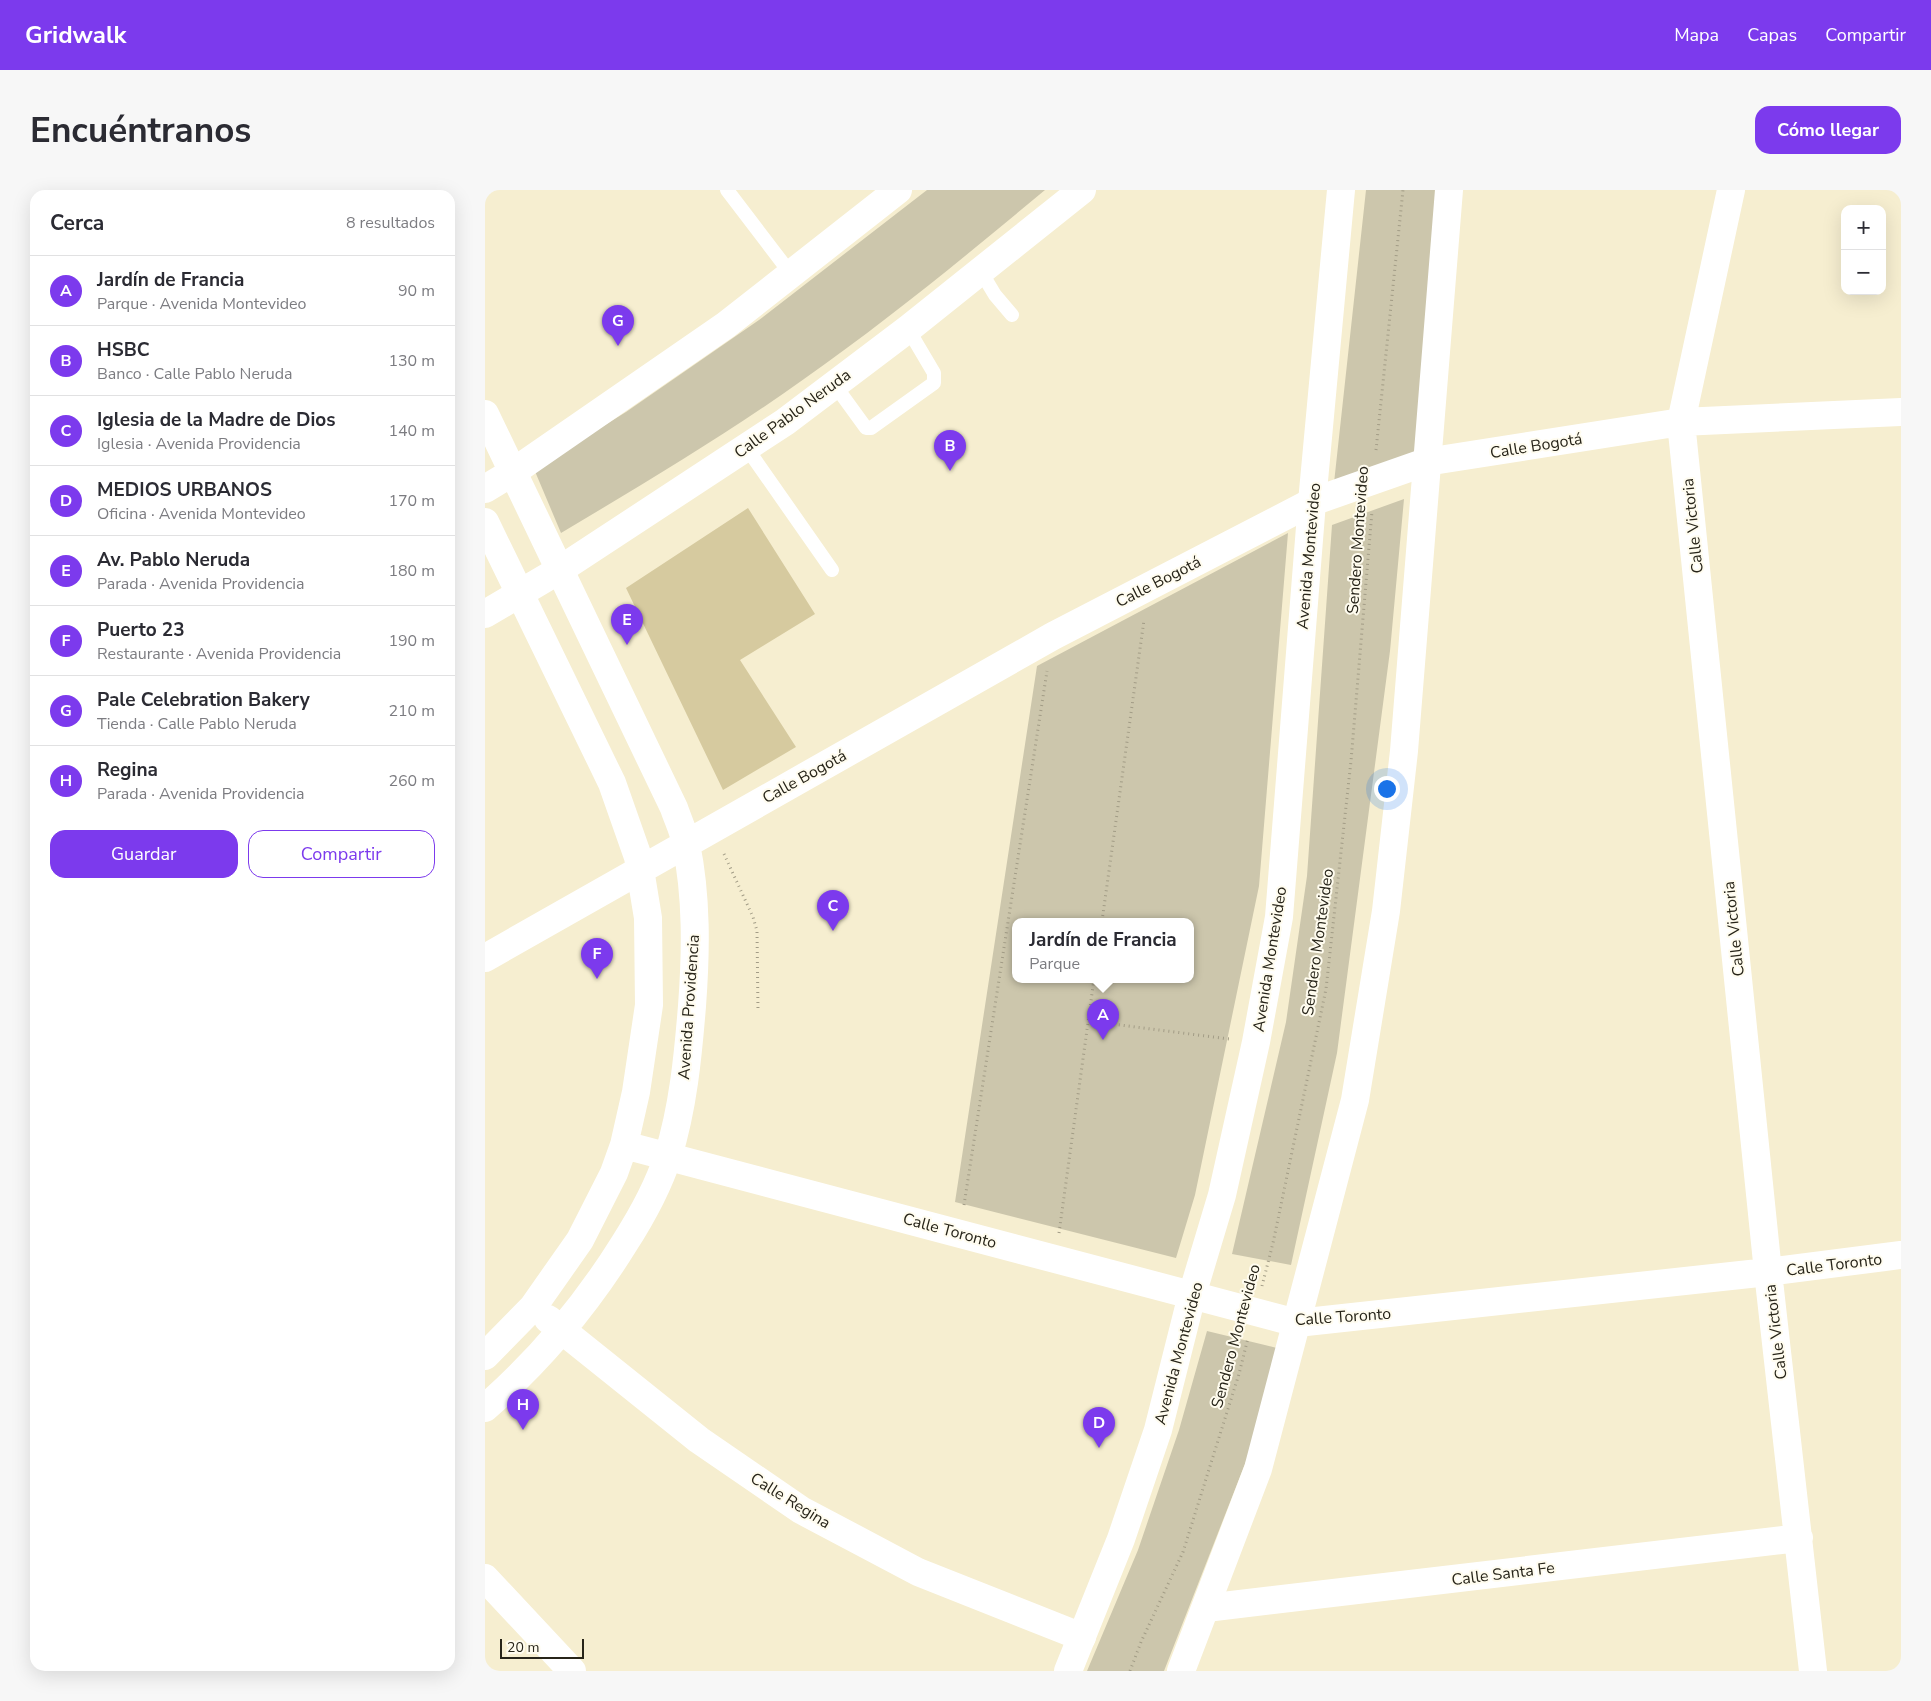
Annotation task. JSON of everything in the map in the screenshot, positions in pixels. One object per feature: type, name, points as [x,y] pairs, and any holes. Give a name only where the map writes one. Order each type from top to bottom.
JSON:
[{"type":"street","points":[[485,489],[513,472],[726,325],[898,190]]},
{"type":"street","name":"Calle Pablo Neruda","points":[[485,614],[561,570],[785,422],[908,329],[1082,190]]},
{"type":"street","name":"Avenida Montevideo","points":[[1068,1671],[1121,1539],[1157,1430],[1192,1294],[1222,1195],[1256,1042],[1279,917],[1312,502],[1341,190]]},
{"type":"street","points":[[1181,1671],[1258,1469],[1355,1100],[1386,911],[1404,751],[1449,190]]},
{"type":"street","name":"Calle Victoria","points":[[1731,190],[1681,422],[1768,1272],[1813,1671]]},
{"type":"street","name":"Calle Bogotá","points":[[485,958],[686,842],[1053,636],[1312,502],[1426,462],[1681,422],[1901,412]]},
{"type":"street","name":"Avenida Providencia","points":[[485,414],[674,808],[686,842],[695,909],[694,979],[688,1054],[675,1130],[668,1156],[647,1207],[602,1280],[562,1330],[513,1383],[485,1408]]},
{"type":"street","points":[[485,522],[612,783],[627,822],[638,857],[648,918],[649,1004],[636,1092],[624,1145],[614,1173],[580,1240],[533,1308],[485,1356]]},
{"type":"street","name":"Calle Toronto","points":[[624,1145],[1297,1323],[1768,1272],[1901,1255]]},
{"type":"street","name":"Calle Regina","points":[[533,1308],[699,1440],[801,1510],[918,1572],[1082,1637]]},
{"type":"street","name":"Calle Santa Fe","points":[[1206,1608],[1799,1538]]},
{"type":"street","points":[[485,1578],[572,1671]]},
{"type":"lane","points":[[727,190],[791,274]]},
{"type":"lane","points":[[980,270],[995,295],[1012,315]]},
{"type":"lane","points":[[834,384],[866,428],[871,428],[934,383],[934,373],[908,329]]},
{"type":"lane","points":[[746,447],[832,570]]},
{"type":"path","name":"Sendero Montevideo","points":[[1130,1671],[1141,1642],[1183,1552],[1239,1374],[1273,1243],[1326,989],[1351,761],[1374,480],[1403,190]]},
{"type":"path","points":[[1102,918],[1149,585]]},
{"type":"path","points":[[960,1233],[1053,636]]},
{"type":"path","points":[[711,828],[753,916],[757,931],[758,1011]]},
{"type":"path","points":[[1056,1258],[1094,983]]},
{"type":"path","points":[[1089,1021],[1256,1042]]},
{"type":"shaded area","points":[[927,190],[1045,190],[897,310],[775,400],[653,478],[561,533],[534,469],[626,412],[759,320]]},
{"type":"shaded area","points":[[1366,190],[1437,190],[1422,450],[1334,483]]},
{"type":"shaded area","points":[[1404,499],[1390,651],[1337,1053],[1291,1265],[1232,1254],[1286,1022],[1307,876],[1332,525]]},
{"type":"shaded area","points":[[1288,533],[1259,886],[1195,1195],[1176,1258],[955,1202],[1037,666]]},
{"type":"shaded area","points":[[1207,1331],[1281,1349],[1252,1446],[1164,1671],[1087,1671],[1138,1550],[1179,1430]]},
{"type":"building","points":[[748,508],[815,614],[740,660],[796,747],[723,790],[626,588]]},
{"type":"place","name":"Pale Celebration Bakery","points":[[618,346]]},
{"type":"place","name":"HSBC","points":[[950,471]]},
{"type":"place","name":"Av. Pablo Neruda","points":[[627,645]]},
{"type":"place","name":"Iglesia de la Madre de Dios","points":[[833,931]]},
{"type":"place","name":"Puerto 23","points":[[597,979]]},
{"type":"place","name":"Jardín de Francia","points":[[1103,1040]]},
{"type":"place","name":"Regina","points":[[523,1430]]},
{"type":"place","name":"MEDIOS URBANOS","points":[[1099,1448]]}]
